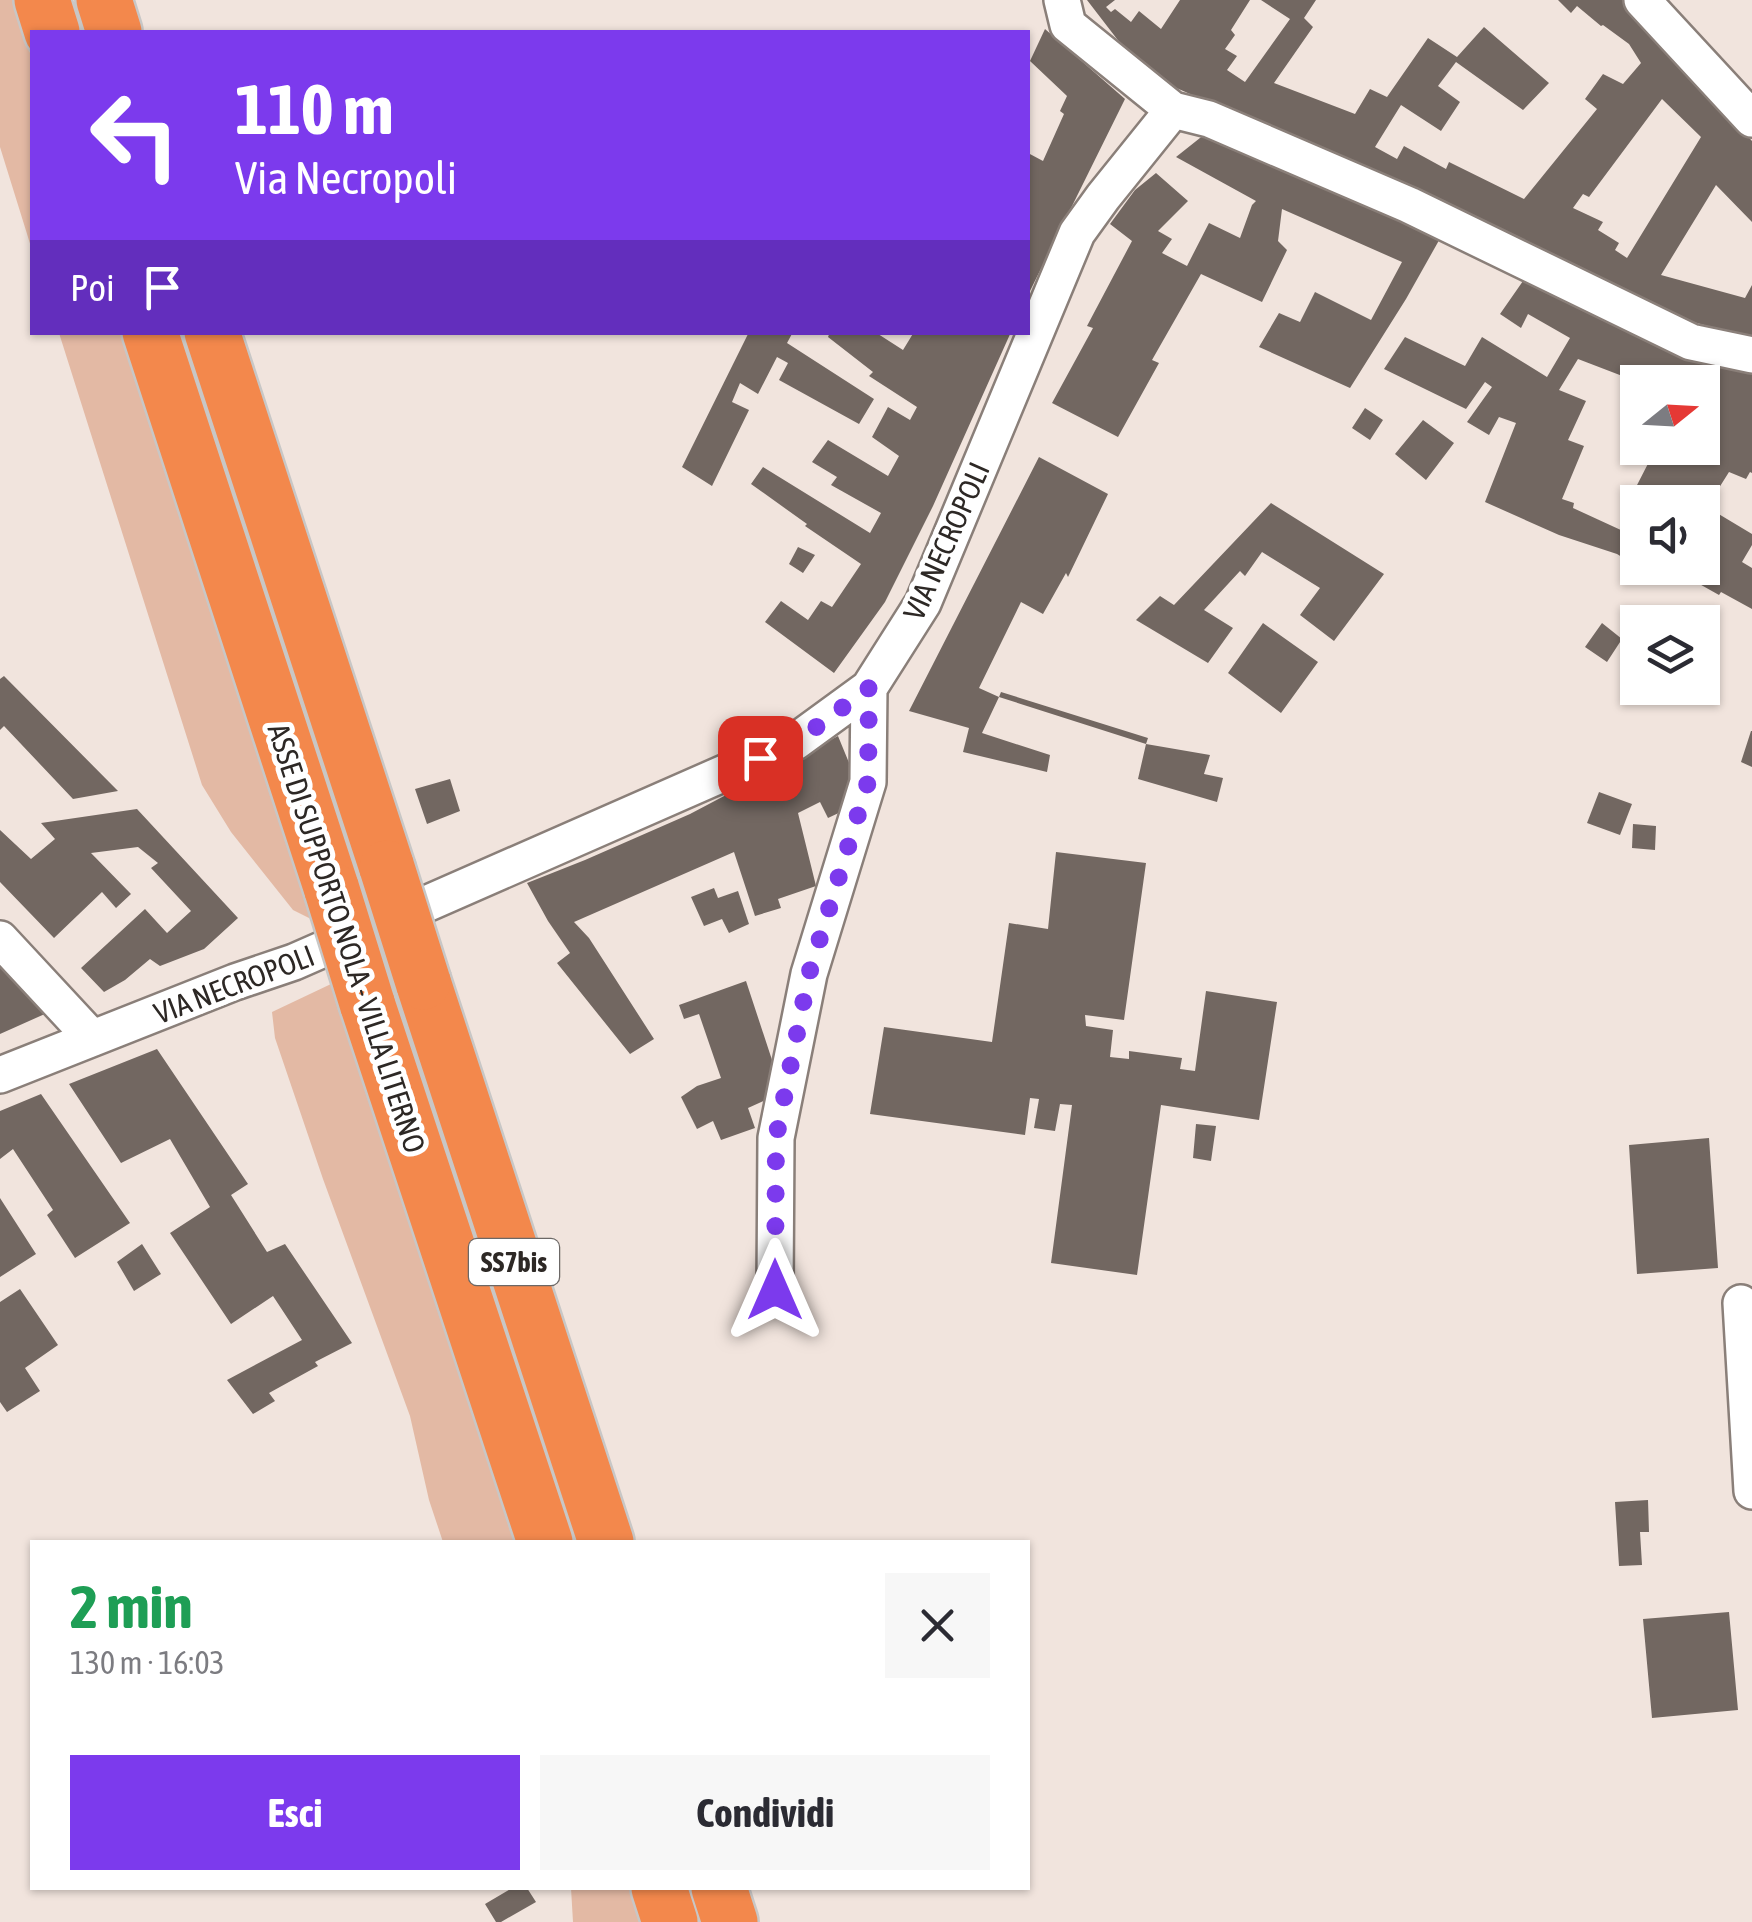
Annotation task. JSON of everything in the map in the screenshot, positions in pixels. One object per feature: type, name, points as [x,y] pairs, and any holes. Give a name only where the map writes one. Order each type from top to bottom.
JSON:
[{"type":"highway","points":[[42,0],[51,30]]},
{"type":"highway","points":[[104,0],[113,30]]},
{"type":"highway","name":"ASSE DI SUPPORTO NOLA - VILLA LITERNO","points":[[151,335],[544,1540]]},
{"type":"highway","name":"ASSE DI SUPPORTO NOLA - VILLA LITERNO","points":[[213,335],[605,1540]]},
{"type":"highway","points":[[659,1890],[670,1922]]},
{"type":"highway","points":[[720,1890],[730,1922]]},
{"type":"street","points":[[1062,0],[1068,25],[1173,110],[1208,119],[1409,206],[1691,342],[1752,355]]},
{"type":"street","points":[[1642,0],[1752,119]]},
{"type":"street","name":"VIA NECROPOLI","points":[[0,1075],[294,962],[796,742],[869,688],[924,602],[1078,233],[1173,110]]},
{"type":"street","points":[[775,1290],[776,1138],[809,974],[868,782],[869,688]]},
{"type":"street","points":[[0,939],[92,1038]]},
{"type":"street","points":[[1740,1303],[1752,1491]]},
{"type":"shaded area","points":[[0,0],[13,0],[30,53],[30,244],[0,147]]},
{"type":"shaded area","points":[[60,335],[123,335],[311,919],[293,910],[231,832],[202,785]]},
{"type":"shaded area","points":[[331,984],[517,1540],[442,1540],[410,1416],[323,1179],[275,1038],[272,1012]]},
{"type":"shaded area","points":[[571,1890],[632,1890],[642,1922],[573,1922]]},
{"type":"building","points":[[1087,0],[1115,0],[1106,7],[1111,12],[1115,9],[1131,22],[1139,11],[1161,29],[1180,0],[1250,0],[1231,30],[1235,35],[1225,49],[1237,56],[1227,70],[1245,82],[1290,19],[1261,0],[1316,0],[1304,18],[1313,27],[1274,83],[1355,114],[1370,89],[1387,97],[1428,38],[1457,57],[1484,27],[1549,83],[1523,110],[1456,62],[1438,86],[1460,102],[1441,131],[1401,105],[1375,147],[1397,159],[1404,146],[1446,169],[1449,162],[1524,199],[1597,109],[1585,99],[1603,74],[1623,84],[1641,63],[1629,44],[1577,6],[1571,13],[1558,0],[1623,0],[1752,141],[1752,222],[1716,185],[1661,275],[1745,298],[1752,285],[1752,338],[1682,319],[1172,86],[1127,52]],"holes":[[[1662,99],[1701,137],[1627,258],[1615,250],[1619,243],[1598,230],[1603,222],[1573,208],[1583,194],[1589,197]]]},
{"type":"building","points":[[1045,29],[1125,99],[1030,291],[1030,154],[1043,161],[1064,114],[1060,111],[1067,96],[1030,61]]},
{"type":"building","points":[[1205,134],[1442,235],[1350,388],[1259,347],[1279,313],[1300,322],[1315,292],[1371,320],[1402,262],[1282,209],[1278,241],[1287,250],[1262,302],[1201,274],[1152,360],[1159,363],[1118,437],[1052,403],[1093,328],[1087,326],[1132,241],[1110,224],[1135,190],[1156,173],[1188,201],[1158,231],[1172,239],[1162,253],[1187,266],[1209,223],[1240,238],[1256,201],[1176,157]]},
{"type":"building","points":[[1523,281],[1752,367],[1752,473],[1746,479],[1729,472],[1720,486],[1637,485],[1647,465],[1720,465],[1720,365],[1620,365],[1620,375],[1578,359],[1559,390],[1586,401],[1568,440],[1584,446],[1562,499],[1620,530],[1620,556],[1559,535],[1485,502],[1516,423],[1499,417],[1489,435],[1467,422],[1492,387],[1485,382],[1466,409],[1384,369],[1405,337],[1465,366],[1482,337],[1547,377],[1570,338],[1528,314],[1521,328],[1500,314]]},
{"type":"building","points":[[748,335],[791,335],[787,343],[874,399],[859,424],[779,380],[788,363],[777,357],[758,394],[740,383],[732,402],[749,410],[712,486],[682,467]]},
{"type":"building","points":[[880,335],[903,350],[912,335],[1010,335],[885,602],[834,673],[765,622],[781,601],[808,620],[821,601],[832,607],[861,564],[751,484],[763,467],[870,533],[881,513],[831,485],[837,477],[812,462],[828,440],[888,476],[899,456],[872,437],[888,407],[910,420],[917,407],[869,376],[873,372],[828,337]]},
{"type":"building","points":[[1365,408],[1383,420],[1370,440],[1352,428]]},
{"type":"building","points":[[1423,420],[1454,443],[1426,480],[1395,454]]},
{"type":"building","points":[[1039,457],[1108,494],[1068,577],[1066,573],[1043,614],[1021,602],[979,688],[999,697],[982,733],[1050,755],[1047,772],[963,752],[969,728],[909,711]]},
{"type":"building","points":[[1271,503],[1384,574],[1334,641],[1300,615],[1320,588],[1262,552],[1245,576],[1240,571],[1204,610],[1233,628],[1208,663],[1136,620],[1160,596],[1174,605]]},
{"type":"building","points":[[1720,515],[1752,534],[1752,545],[1742,562],[1752,568],[1752,609],[1721,592],[1719,595],[1701,585],[1720,585]]},
{"type":"building","points":[[798,547],[815,555],[803,573],[789,564]]},
{"type":"building","points":[[1263,623],[1318,662],[1281,713],[1228,673]]},
{"type":"building","points":[[1602,623],[1620,637],[1607,662],[1585,647]]},
{"type":"building","points":[[4,676],[118,791],[73,799],[4,726],[0,730],[0,679]]},
{"type":"building","points":[[1001,692],[1148,738],[1146,744],[999,697]]},
{"type":"building","points":[[1752,731],[1752,767],[1741,762]]},
{"type":"building","points":[[838,736],[852,770],[845,810],[828,818],[820,802],[798,813],[816,886],[778,899],[781,908],[755,916],[734,852],[574,922],[589,938],[654,1039],[630,1054],[557,963],[570,953],[527,883],[690,814]]},
{"type":"building","points":[[1146,744],[1210,755],[1204,774],[1223,778],[1217,802],[1138,779]]},
{"type":"building","points":[[450,779],[460,811],[427,824],[415,789]]},
{"type":"building","points":[[1599,792],[1632,804],[1620,835],[1587,823]]},
{"type":"building","points":[[137,809],[238,918],[204,949],[160,966],[150,959],[104,992],[81,968],[145,909],[167,933],[191,911],[151,868],[158,863],[138,847],[91,853],[131,894],[116,908],[102,892],[54,938],[0,882],[0,830],[31,859],[55,839],[41,823]]},
{"type":"building","points":[[1633,824],[1656,826],[1655,850],[1632,848]]},
{"type":"building","points":[[1056,852],[1146,863],[1124,1020],[1085,1015],[1086,1026],[1113,1030],[1110,1057],[1129,1059],[1129,1051],[1182,1058],[1180,1069],[1195,1071],[1206,991],[1277,1002],[1259,1120],[1161,1105],[1137,1275],[1051,1263],[1072,1105],[1060,1104],[1055,1131],[1034,1128],[1039,1099],[1030,1098],[1025,1135],[870,1114],[884,1027],[992,1042],[1009,923],[1048,929]]},
{"type":"building","points":[[714,888],[718,898],[738,891],[749,924],[729,933],[722,919],[704,926],[691,897]]},
{"type":"building","points":[[0,961],[47,1013],[0,1034]]},
{"type":"building","points":[[746,981],[772,1060],[768,1099],[748,1108],[755,1128],[721,1140],[713,1121],[697,1129],[681,1097],[697,1086],[721,1078],[699,1014],[684,1019],[679,1005]]},
{"type":"building","points":[[157,1049],[248,1184],[231,1195],[267,1252],[285,1244],[352,1343],[269,1393],[275,1401],[253,1414],[227,1380],[302,1340],[273,1296],[231,1324],[170,1233],[210,1207],[170,1139],[121,1163],[69,1084]]},
{"type":"building","points":[[41,1094],[130,1223],[75,1258],[47,1215],[53,1210],[13,1149],[0,1159],[0,1111]]},
{"type":"building","points":[[1196,1124],[1216,1126],[1211,1161],[1193,1158]]},
{"type":"building","points":[[1709,1138],[1718,1268],[1637,1274],[1629,1145]]},
{"type":"building","points":[[0,1198],[36,1254],[0,1277]]},
{"type":"building","points":[[142,1244],[161,1274],[134,1291],[117,1262]]},
{"type":"building","points":[[20,1289],[58,1345],[25,1368],[40,1391],[7,1412],[0,1402],[0,1302]]},
{"type":"building","points":[[1648,1500],[1649,1532],[1640,1532],[1642,1565],[1619,1566],[1615,1502]]},
{"type":"building","points":[[1729,1612],[1738,1710],[1652,1718],[1643,1619]]},
{"type":"building","points":[[509,1890],[528,1890],[536,1902],[501,1922],[496,1922],[485,1904]]},
{"type":"route","points":[[760,758],[796,742],[869,688],[868,782],[809,974],[776,1138],[775,1290]]}]
